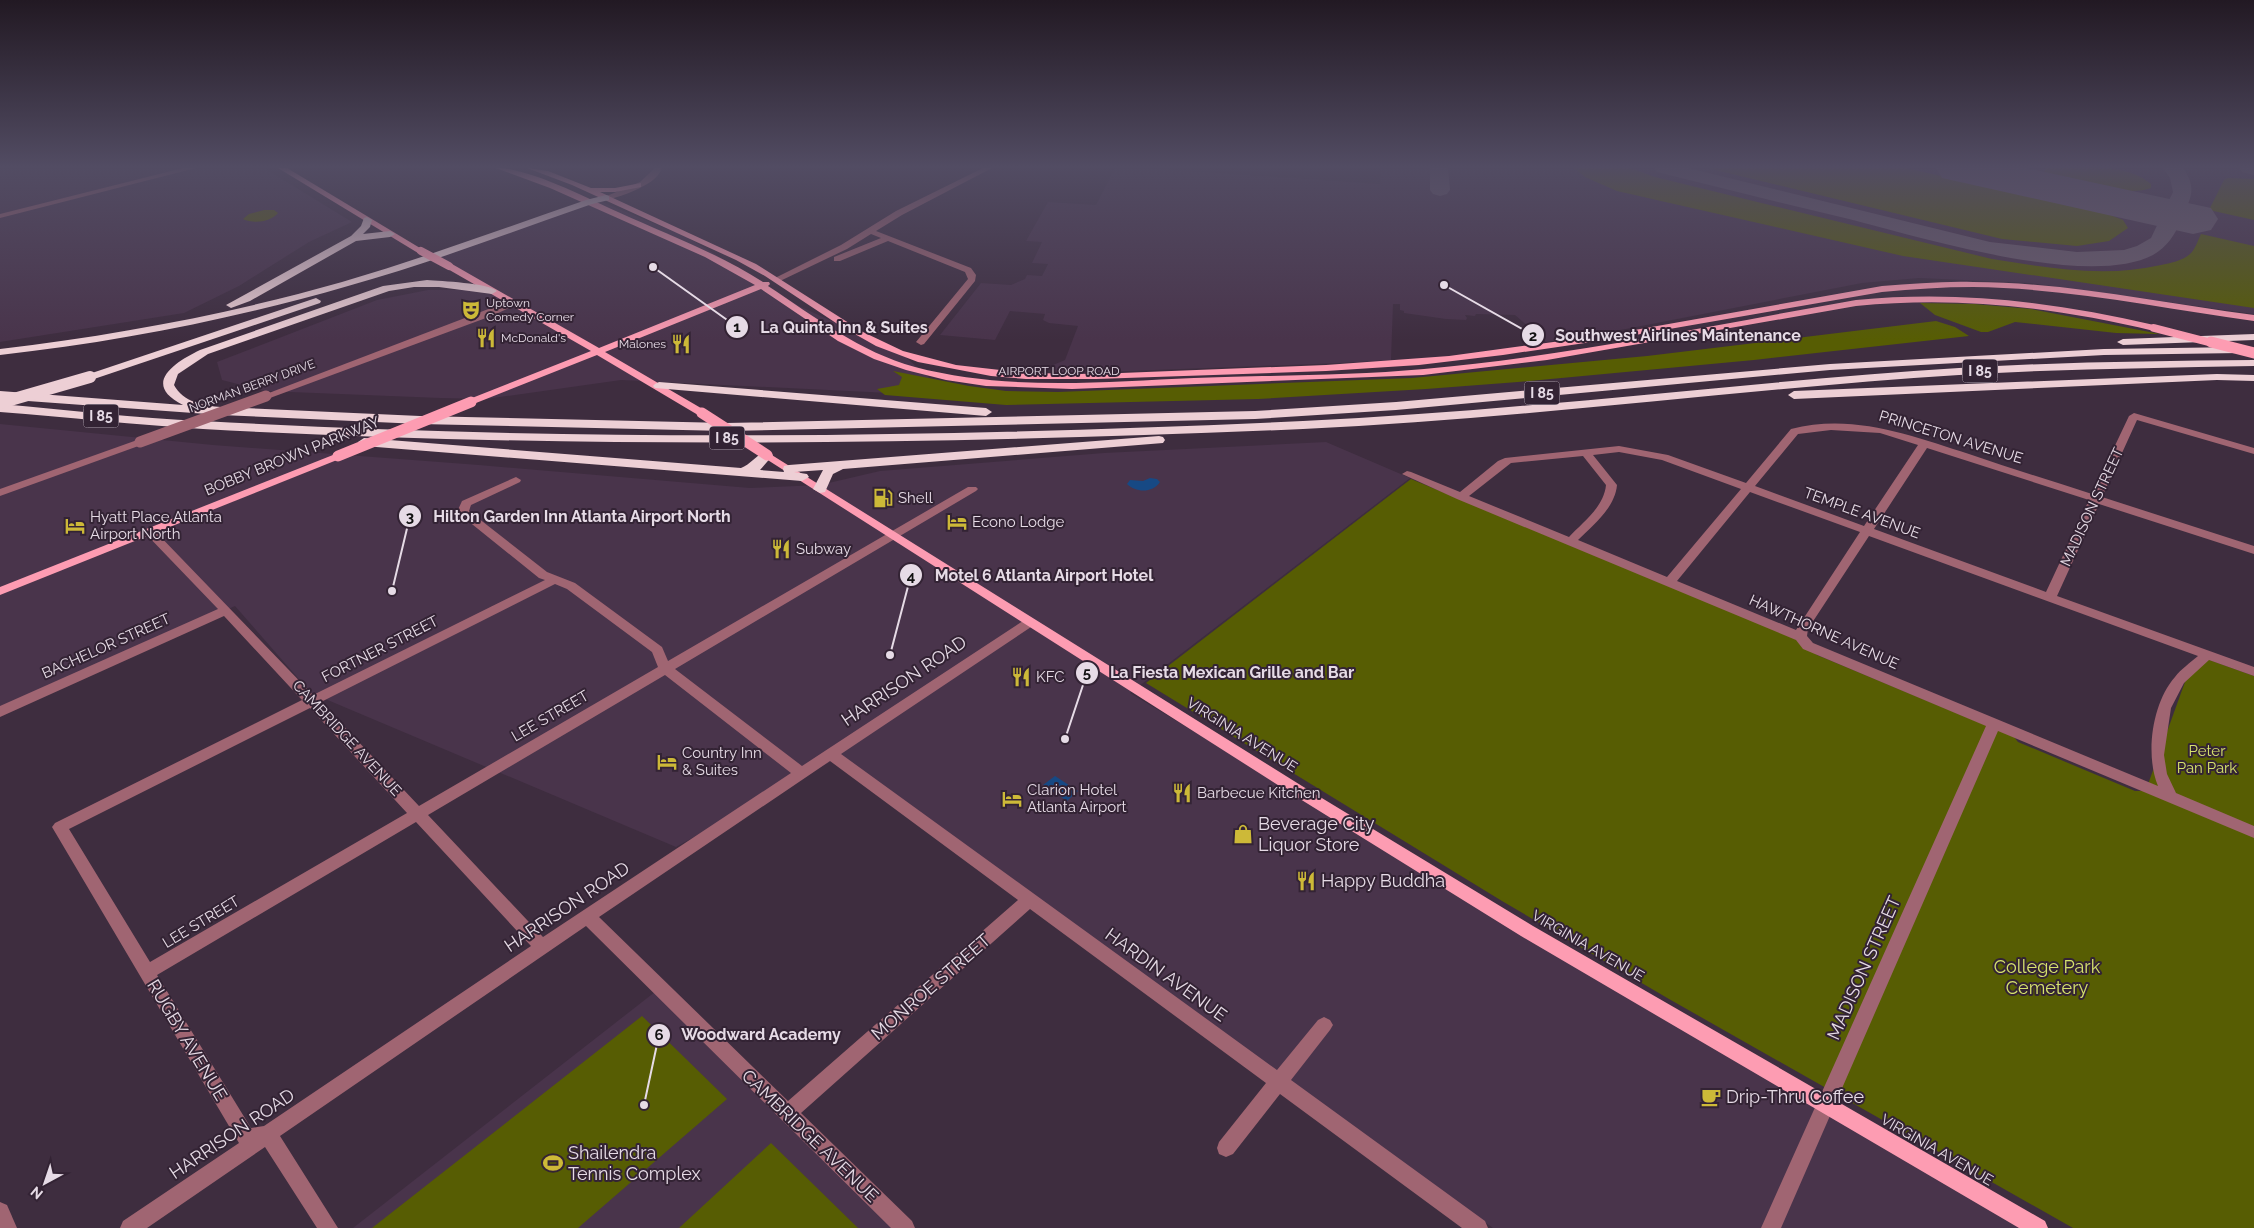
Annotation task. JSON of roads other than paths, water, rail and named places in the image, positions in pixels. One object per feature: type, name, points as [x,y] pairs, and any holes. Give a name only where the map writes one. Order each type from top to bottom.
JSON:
[{"type":"highway","points":[[174,324],[246,299],[354,238],[365,225]]},
{"type":"highway","points":[[0,352],[102,338],[256,307],[344,284],[524,225]]},
{"type":"highway","points":[[0,403],[90,377],[529,225]]},
{"type":"highway","points":[[354,238],[390,234]]},
{"type":"highway","points":[[204,409],[181,400],[168,386],[168,380],[180,365],[204,352],[369,294],[406,284],[452,283],[492,291]]},
{"type":"highway","points":[[1830,367],[1940,352],[2195,338],[2254,337]]},
{"type":"highway","name":"I 85","points":[[0,408],[201,425],[491,436],[750,438],[948,436],[1253,421],[1405,405],[1830,367],[2094,352],[2254,351]]},
{"type":"highway","name":"I 85","points":[[0,395],[204,409],[420,420],[726,426],[1253,421],[1436,417],[1958,372],[2106,365],[2254,363]]},
{"type":"highway","points":[[1708,394],[1789,395],[2217,377],[2254,378]]},
{"type":"highway","points":[[659,386],[1034,414],[1086,415],[1221,410],[1253,421]]},
{"type":"highway","points":[[789,469],[1128,443],[1253,421]]},
{"type":"highway","points":[[201,425],[228,432],[452,448],[802,478]]},
{"type":"highway","points":[[739,474],[756,467],[767,455]]},
{"type":"highway","points":[[820,489],[828,472],[843,464]]},
{"type":"main road","name":"VIRGINIA AVENUE","points":[[376,225],[659,386],[1297,790],[1527,931],[2038,1228]]},
{"type":"main road","name":"AIRPORT LOOP ROAD","points":[[642,225],[708,255],[762,285],[841,339],[877,357],[937,375],[986,383],[1072,386],[1423,372],[1547,357],[1856,303],[1905,299],[1967,299],[2014,303],[2077,312],[2254,351]]},
{"type":"main road","name":"AIRPORT LOOP ROAD","points":[[667,225],[728,253],[777,279],[848,329],[889,350],[928,362],[991,374],[1071,377],[1435,361],[1537,348],[1882,289],[1934,284],[1980,284],[2038,288],[2254,318]]},
{"type":"main road","name":"BOBBY BROWN PARKWAY","points":[[0,591],[777,279]]},
{"type":"street","points":[[777,279],[844,247],[879,225]]},
{"type":"street","points":[[870,231],[968,270],[972,275],[972,279],[921,342]]},
{"type":"street","points":[[796,270],[811,270],[888,238]]},
{"type":"street","name":"NORMAN BERRY DRIVE","points":[[0,493],[491,313],[512,303]]},
{"type":"street","name":"MADISON STREET","points":[[2050,598],[2134,416],[2254,451]]},
{"type":"street","name":"PRINCETON AVENUE","points":[[1669,583],[1746,487],[1795,431],[1863,427],[1925,443],[2254,550]]},
{"type":"street","points":[[1801,637],[1802,630],[1925,443]]},
{"type":"street","name":"TEMPLE AVENUE","points":[[1461,497],[1502,463],[1509,460],[1619,449],[1646,453],[1746,487],[2254,672]]},
{"type":"street","points":[[1570,542],[1606,502],[1612,491],[1612,485],[1586,453]]},
{"type":"street","name":"HAWTHORNE AVENUE","points":[[1408,474],[1801,637],[1808,646],[2254,832]]},
{"type":"street","points":[[516,480],[466,504],[463,512],[543,575],[571,586],[657,650],[665,668],[802,774]]},
{"type":"street","name":"LEE STREET","points":[[146,973],[972,489]]},
{"type":"street","name":"CAMBRIDGE AVENUE","points":[[149,531],[312,701],[542,947]]},
{"type":"street","name":"FORTNER STREET","points":[[60,827],[554,580]]},
{"type":"street","name":"BACHELOR STREET","points":[[0,712],[226,610]]},
{"type":"street","name":"HARRISON ROAD","points":[[130,1228],[542,947],[1030,622]]},
{"type":"street","points":[[2170,797],[2160,774],[2157,755],[2164,708],[2179,680],[2207,655]]},
{"type":"street","name":"MADISON STREET","points":[[1771,1228],[1994,724]]},
{"type":"street","name":"HARDIN AVENUE","points":[[832,754],[1478,1228]]},
{"type":"street","name":"RUGBY AVENUE","points":[[60,827],[246,1138],[268,1134]]},
{"type":"street","name":"MONROE STREET","points":[[787,1114],[1029,900]]},
{"type":"street","name":"CAMBRIDGE AVENUE","points":[[588,917],[905,1228]]},
{"type":"street","points":[[1226,1148],[1324,1025]]},
{"type":"street","points":[[268,1134],[328,1228]]},
{"type":"street","points":[[0,1212],[8,1228]]},
{"type":"water","points":[[1150,478],[1157,479],[1160,482],[1149,490],[1135,489],[1127,484],[1130,480],[1143,481]]},
{"type":"water","points":[[1055,776],[1078,791],[1067,801],[1043,785]]},
{"type":"place","name":"La Quinta Inn & Suites","points":[[653,267]]},
{"type":"place","name":"Southwest Airlines Maintenance","points":[[1444,285]]},
{"type":"place","name":"Uptown Comedy Corner","points":[[471,310]]},
{"type":"place","name":"McDonald's","points":[[486,338]]},
{"type":"place","name":"Malones","points":[[681,344]]},
{"type":"place","name":"Shell","points":[[883,498]]},
{"type":"place","name":"Econo Lodge","points":[[957,522]]},
{"type":"place","name":"Hyatt Place Atlanta Airport North","points":[[75,526]]},
{"type":"place","name":"Subway","points":[[781,549]]},
{"type":"place","name":"Hilton Garden Inn Atlanta Airport North","points":[[392,591]]},
{"type":"place","name":"Motel 6 Atlanta Airport Hotel","points":[[890,655]]},
{"type":"place","name":"KFC","points":[[1021,677]]},
{"type":"place","name":"La Fiesta Mexican Grille and Bar","points":[[1065,739]]},
{"type":"place","name":"Country Inn & Suites","points":[[667,762]]},
{"type":"place","name":"Barbecue Kitchen","points":[[1182,793]]},
{"type":"place","name":"Clarion Hotel Atlanta Airport","points":[[1012,799]]},
{"type":"place","name":"Beverage City Liquor Store","points":[[1243,834]]},
{"type":"place","name":"Happy Buddha","points":[[1306,881]]},
{"type":"place","name":"Drip-Thru Coffee","points":[[1711,1097]]},
{"type":"place","name":"Woodward Academy","points":[[644,1105]]},
{"type":"place","name":"Shailendra Tennis Complex","points":[[553,1163]]},
{"type":"park label","name":"Peter Pan Park","points":[[2207,760]]},
{"type":"park label","name":"College Park Cemetery","points":[[2047,978]]}]
